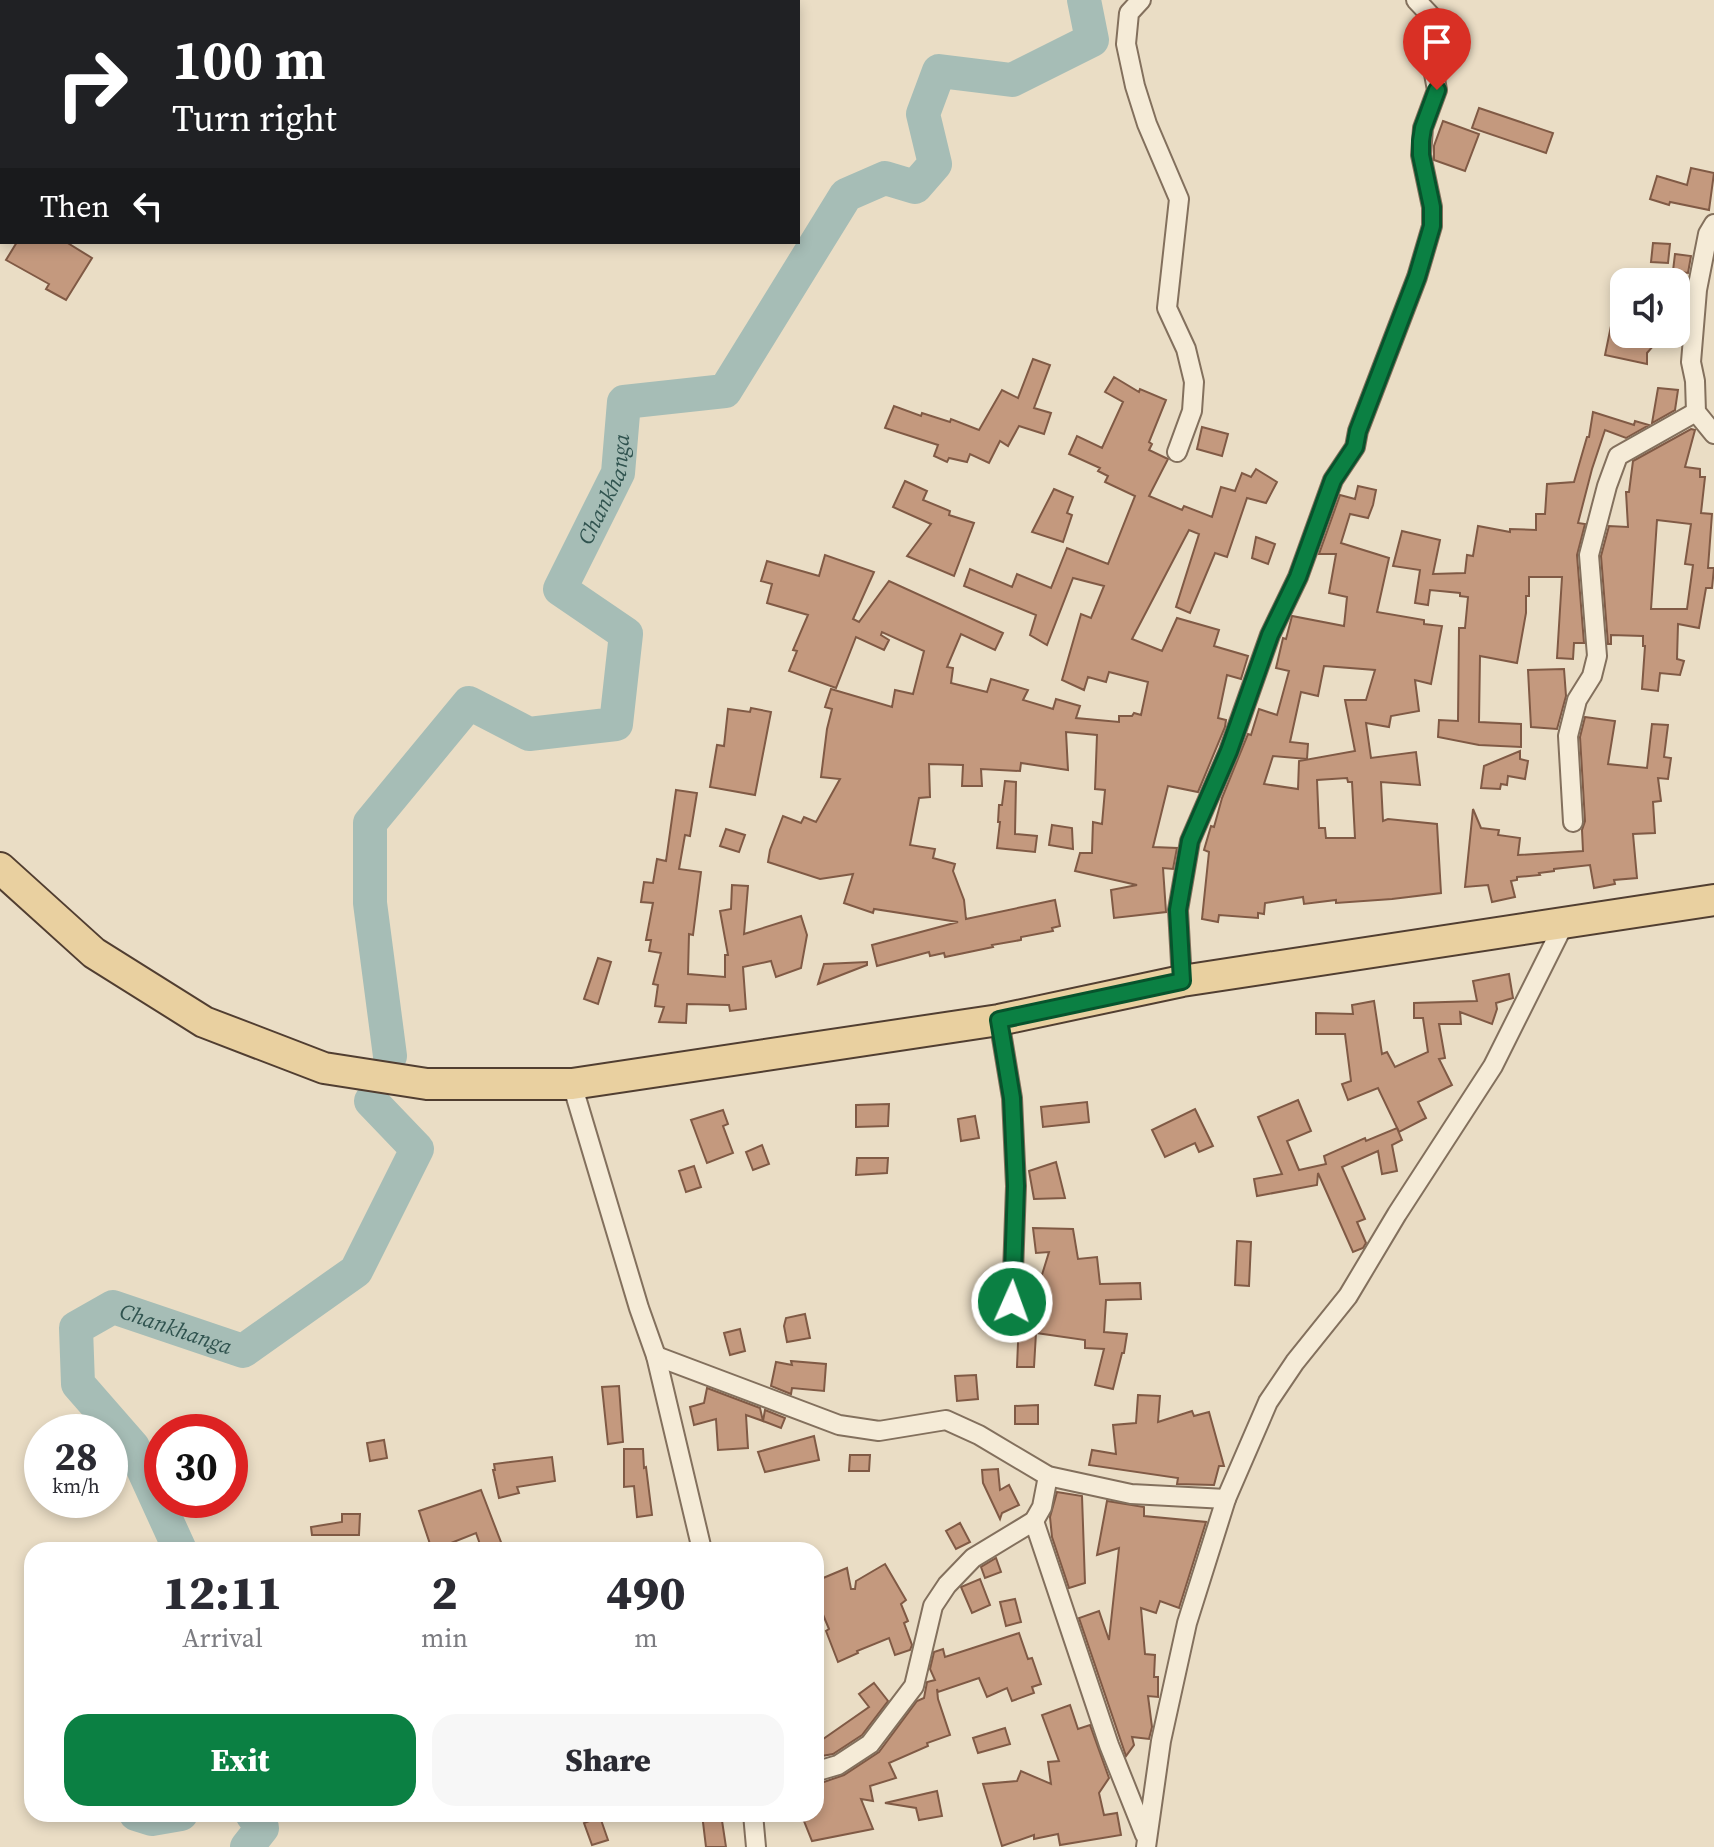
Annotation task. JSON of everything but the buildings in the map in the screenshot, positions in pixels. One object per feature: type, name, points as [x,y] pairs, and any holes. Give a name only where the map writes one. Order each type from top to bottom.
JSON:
[{"type":"main road","points":[[0,868],[94,953],[204,1022],[324,1068],[427,1084],[572,1084],[999,1020],[1182,981],[1714,900]]},
{"type":"street","points":[[1141,0],[1129,13],[1126,44],[1147,124],[1179,199],[1167,308],[1186,349],[1194,382],[1192,411],[1177,452]]},
{"type":"street","points":[[1182,981],[1178,910],[1190,841],[1229,751],[1270,635],[1298,577],[1333,480],[1355,447],[1358,431],[1417,277],[1432,226],[1432,207],[1421,141],[1437,90],[1430,52],[1432,17],[1419,1]]},
{"type":"street","points":[[1714,224],[1708,234],[1697,290],[1691,362],[1696,412],[1714,434]]},
{"type":"street","points":[[1573,822],[1568,736],[1577,700],[1592,676],[1597,656],[1589,555],[1607,486],[1618,456],[1696,412]]},
{"type":"street","points":[[1146,1843],[1161,1741],[1187,1623],[1226,1499],[1268,1402],[1295,1362],[1348,1296],[1493,1066],[1564,924]]},
{"type":"street","points":[[999,1020],[1012,1098],[1016,1172],[1012,1302]]},
{"type":"street","points":[[572,1084],[656,1356],[700,1542]]},
{"type":"street","points":[[656,1356],[839,1425],[879,1431],[946,1420],[979,1435],[1048,1476],[1131,1494],[1226,1499]]},
{"type":"street","points":[[824,1769],[838,1765],[870,1744],[914,1686],[933,1606],[947,1585],[973,1558],[1034,1521],[1042,1507],[1048,1476]]},
{"type":"street","points":[[1034,1521],[1109,1745],[1146,1843]]},
{"type":"street","points":[[754,1822],[756,1847]]},
{"type":"waterway","name":"Chankhanga","points":[[390,1056],[370,903],[370,823],[469,703],[529,734],[616,724],[626,634],[560,589],[618,473],[624,402],[725,391],[846,195],[885,178],[915,187],[935,164],[923,114],[939,71],[1012,80],[1092,40],[1084,0]]},
{"type":"waterway","name":"Chankhanga","points":[[176,1542],[133,1447],[78,1384],[76,1328],[113,1307],[243,1351],[356,1271],[417,1149],[371,1101]]},
{"type":"waterway","name":"Chankhanga","points":[[247,1847],[262,1828],[258,1822]]},
{"type":"route","points":[[1012,1302],[1016,1186],[1012,1098],[999,1020],[1182,981],[1178,910],[1190,841],[1229,751],[1270,635],[1298,577],[1333,480],[1355,447],[1358,431],[1417,277],[1432,226],[1432,207],[1421,141],[1437,90]]}]
